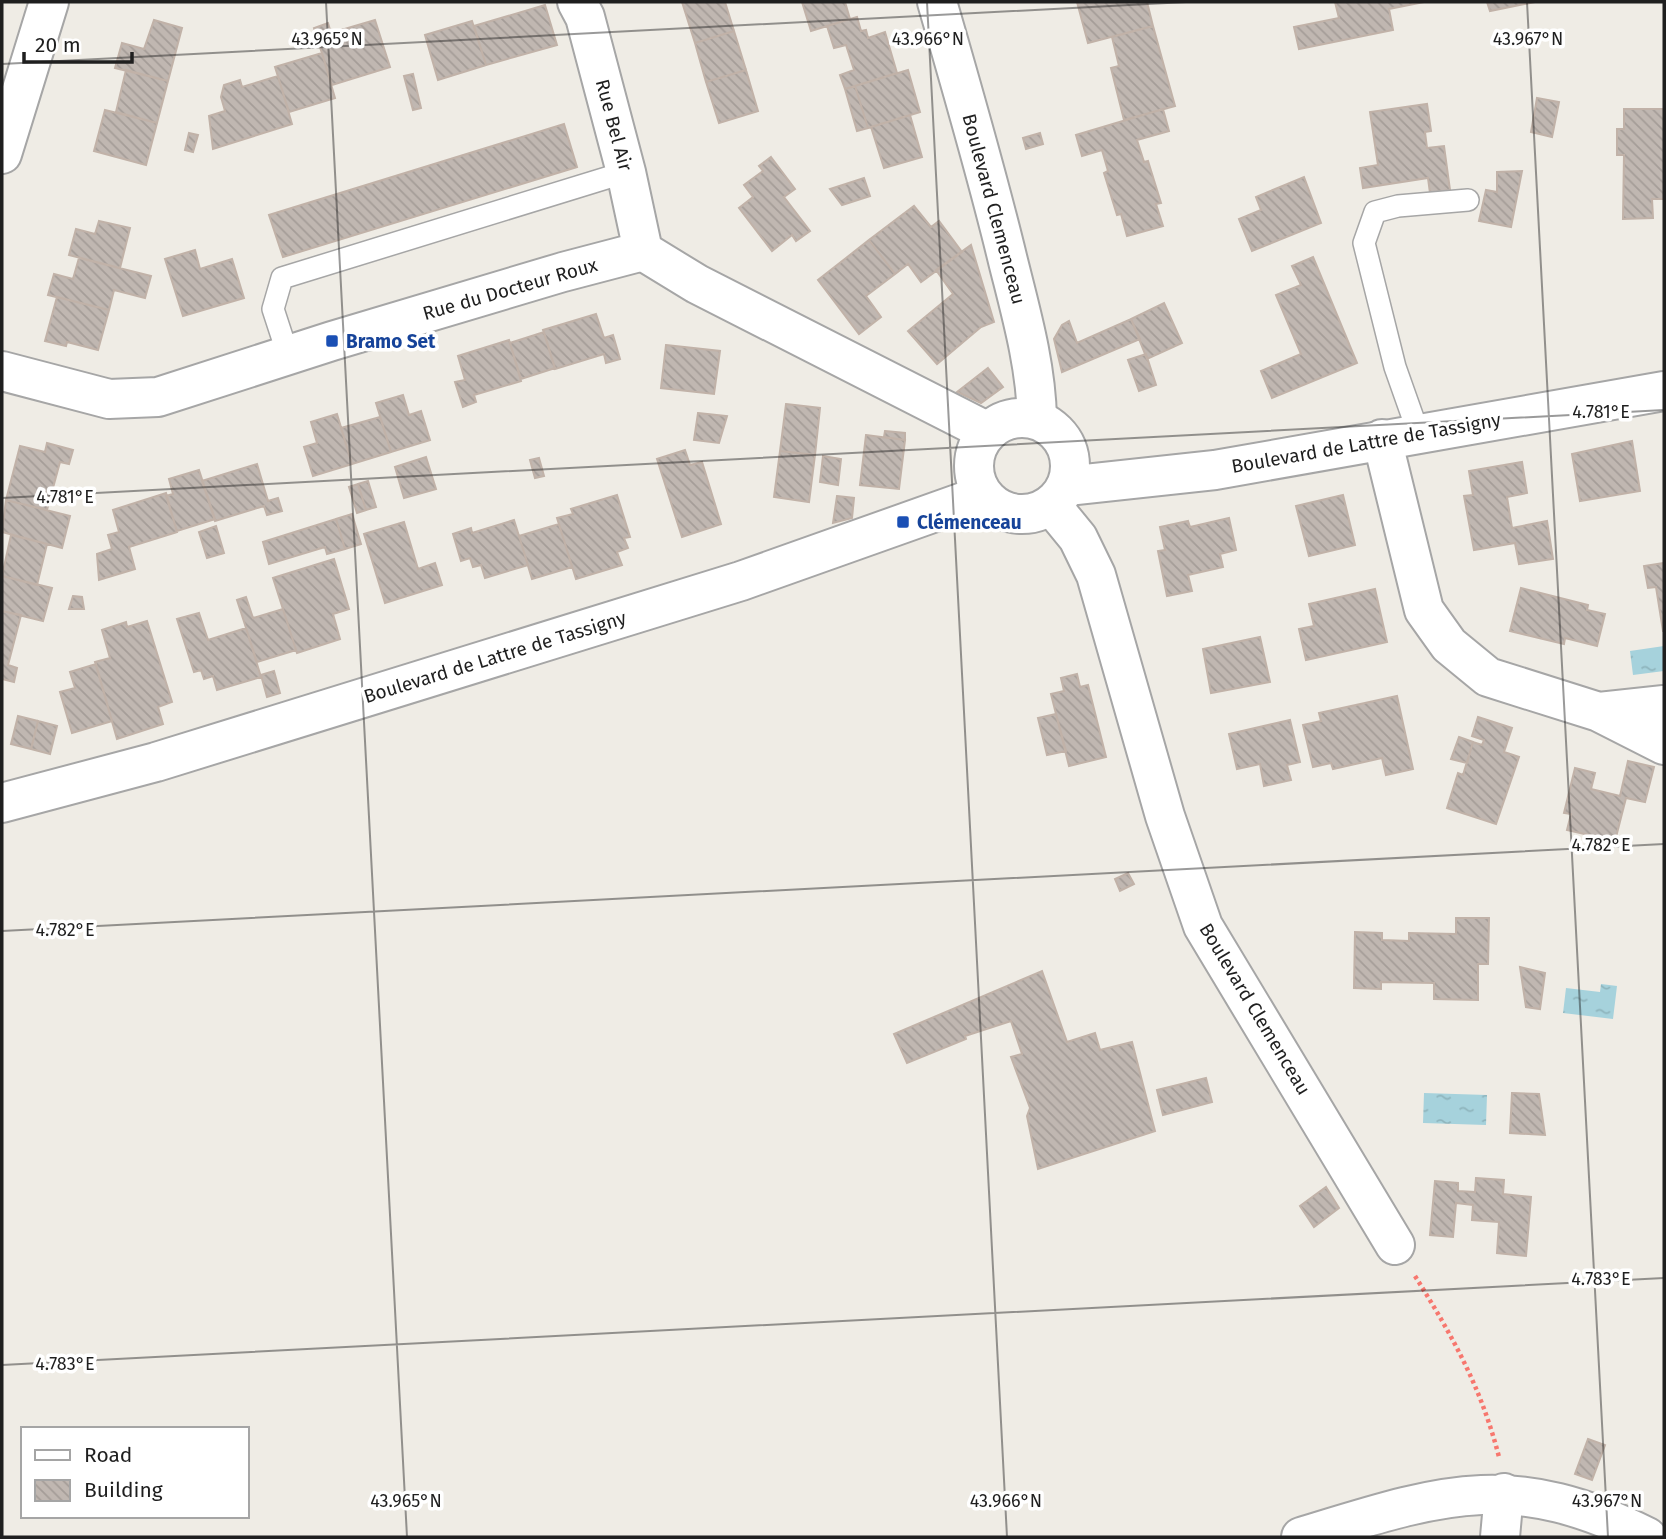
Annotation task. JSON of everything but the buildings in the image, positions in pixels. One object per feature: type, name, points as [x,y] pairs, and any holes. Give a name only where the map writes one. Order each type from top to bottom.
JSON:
[{"type":"street","points":[[2,154],[49,2]]},
{"type":"street","name":"Rue Bel Air","points":[[577,2],[585,17],[626,172],[643,251]]},
{"type":"street","name":"Boulevard Clemenceau","points":[[937,2],[987,174],[1032,360],[1037,419]]},
{"type":"street","points":[[643,251],[697,284],[988,432]]},
{"type":"street","name":"Rue du Docteur Roux","points":[[2,371],[109,399],[158,397],[563,272],[643,251]]},
{"type":"street","name":"Boulevard de Lattre de Tassigny","points":[[1059,495],[1664,391]]},
{"type":"street","points":[[1011,419],[1037,419],[1052,427],[1062,439],[1069,454],[1071,470],[1059,495],[1027,514],[1003,511],[983,495],[976,480],[974,462],[978,446],[988,432],[1011,419]]},
{"type":"street","points":[[1400,436],[1424,610],[1449,645],[1488,677],[1598,712],[1664,745]]},
{"type":"street","name":"Boulevard de Lattre de Tassigny","points":[[2,803],[156,762],[741,581],[983,495]]},
{"type":"street","name":"Boulevard Clemenceau","points":[[1059,495],[1096,575],[1165,817],[1203,926],[1395,1245]]},
{"type":"street","points":[[1598,712],[1664,705]]},
{"type":"street","points":[[1500,1537],[1504,1493]]},
{"type":"street","points":[[1301,1537],[1452,1495],[1504,1493],[1595,1513],[1647,1537]]},
{"type":"lane","points":[[288,355],[272,309],[282,278],[626,172]]},
{"type":"lane","points":[[1400,436],[1395,367],[1364,243],[1375,212],[1398,206],[1468,200]]},
{"type":"path","points":[[1395,1245],[1447,1327],[1486,1406],[1503,1473],[1504,1493]]},
{"type":"water","points":[[1664,646],[1664,671],[1633,675],[1630,651]]},
{"type":"water","points":[[1601,984],[1617,986],[1613,1019],[1563,1013],[1566,988],[1600,992]]},
{"type":"water","points":[[1424,1093],[1487,1095],[1486,1125],[1423,1123]]},
{"type":"place","name":"Bramo Set","points":[[332,341]]},
{"type":"place","name":"Clémenceau","points":[[903,522]]}]
